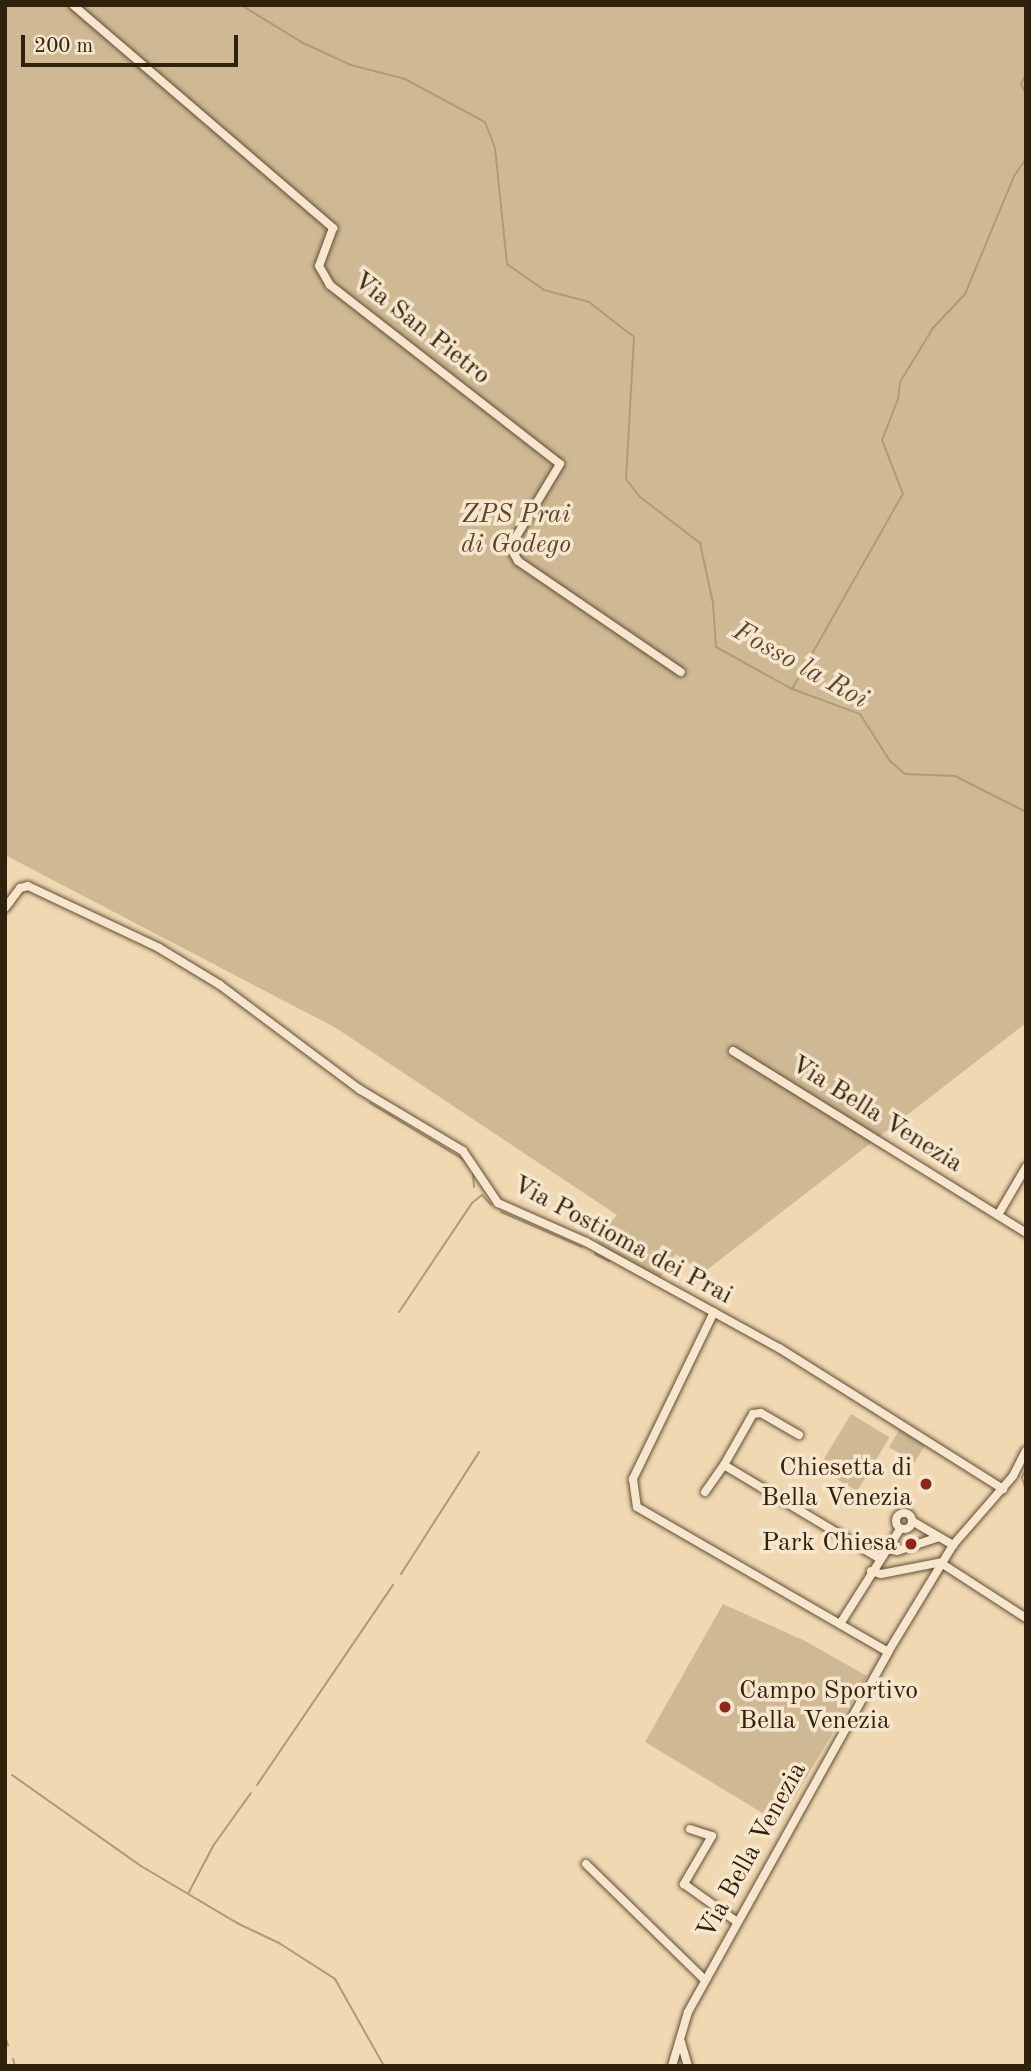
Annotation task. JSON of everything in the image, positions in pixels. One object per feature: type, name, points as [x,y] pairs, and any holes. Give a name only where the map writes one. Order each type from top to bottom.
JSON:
[{"type":"street","name":"Via San Pietro","points":[[73,5],[333,228],[319,266],[330,285],[560,464],[510,547],[517,561],[681,672]]},
{"type":"street","name":"Via Postioma dei Prai","points":[[5,908],[24,886],[149,943],[220,985],[359,1089],[463,1151],[498,1203],[586,1242],[714,1312],[832,1380],[1003,1489]]},
{"type":"street","name":"Via Bella Venezia","points":[[733,1051],[1026,1233]]},
{"type":"street","points":[[998,1215],[1026,1167]]},
{"type":"street","points":[[714,1312],[633,1479],[634,1500],[648,1516],[888,1652]]},
{"type":"street","points":[[705,1492],[753,1414],[761,1413],[799,1435]]},
{"type":"street","name":"Via Bella Venezia","points":[[672,2066],[680,2028],[705,1980],[888,1652],[953,1545],[1003,1489],[1025,1453]]},
{"type":"street","points":[[724,1465],[879,1558]]},
{"type":"street","points":[[900,1529],[895,1522],[900,1513],[907,1513],[912,1521],[953,1545]]},
{"type":"street","points":[[840,1624],[885,1549],[900,1529],[909,1528],[912,1521]]},
{"type":"street","points":[[885,1549],[897,1552],[939,1537]]},
{"type":"street","points":[[871,1570],[881,1574],[942,1563],[1026,1618]]},
{"type":"street","points":[[690,1829],[712,1836],[684,1884],[737,1922]]},
{"type":"street","points":[[586,1864],[705,1980]]},
{"type":"street","points":[[680,2028],[688,2066]]},
{"type":"green space","name":"ZPS Prai di Godego","points":[[5,5],[1026,5],[1026,1023],[703,1273],[676,1254],[660,1278],[603,1247],[595,1239],[617,1215],[336,1028],[5,855]]},
{"type":"green space","points":[[851,1414],[890,1437],[857,1491],[819,1468]]},
{"type":"green space","points":[[899,1430],[925,1445],[915,1462],[889,1447]]},
{"type":"green space","points":[[723,1604],[805,1641],[867,1676],[779,1823],[645,1742]]},
{"type":"waterway","name":"Fosso la Roi","points":[[241,5],[303,43],[351,65],[405,79],[485,122],[495,148],[507,264],[544,290],[589,302],[634,337],[626,479],[640,497],[700,543],[713,603],[716,647],[792,689],[860,714],[890,761],[905,774],[955,776],[1026,812]]},
{"type":"waterway","points":[[1026,74],[1021,84],[1026,94]]},
{"type":"waterway","points":[[792,689],[903,494],[882,440],[898,399],[900,382],[933,328],[965,294],[1014,176],[1026,159]]},
{"type":"waterway","points":[[370,1103],[464,1160]]},
{"type":"waterway","points":[[473,1173],[474,1187]]},
{"type":"waterway","points":[[399,1312],[472,1203],[482,1195]]},
{"type":"waterway","points":[[483,1196],[491,1205]]},
{"type":"waterway","points":[[501,1212],[582,1247]]},
{"type":"waterway","points":[[595,1254],[609,1261]]},
{"type":"waterway","points":[[401,1574],[479,1452]]},
{"type":"waterway","points":[[1026,1468],[1022,1478],[1026,1490]]},
{"type":"waterway","points":[[257,1785],[393,1585]]},
{"type":"waterway","points":[[12,1775],[141,1866],[237,1923],[279,1943],[335,1979],[384,2066]]},
{"type":"waterway","points":[[189,1892],[213,1846],[251,1793]]},
{"type":"waterway","points":[[5,2037],[8,2045]]},
{"type":"waterway","points":[[13,2059],[15,2066]]},
{"type":"place","name":"Chiesetta di Bella Venezia","points":[[926,1484]]},
{"type":"place","name":"Park Chiesa","points":[[911,1544]]},
{"type":"place","name":"Campo Sportivo Bella Venezia","points":[[725,1707]]}]
